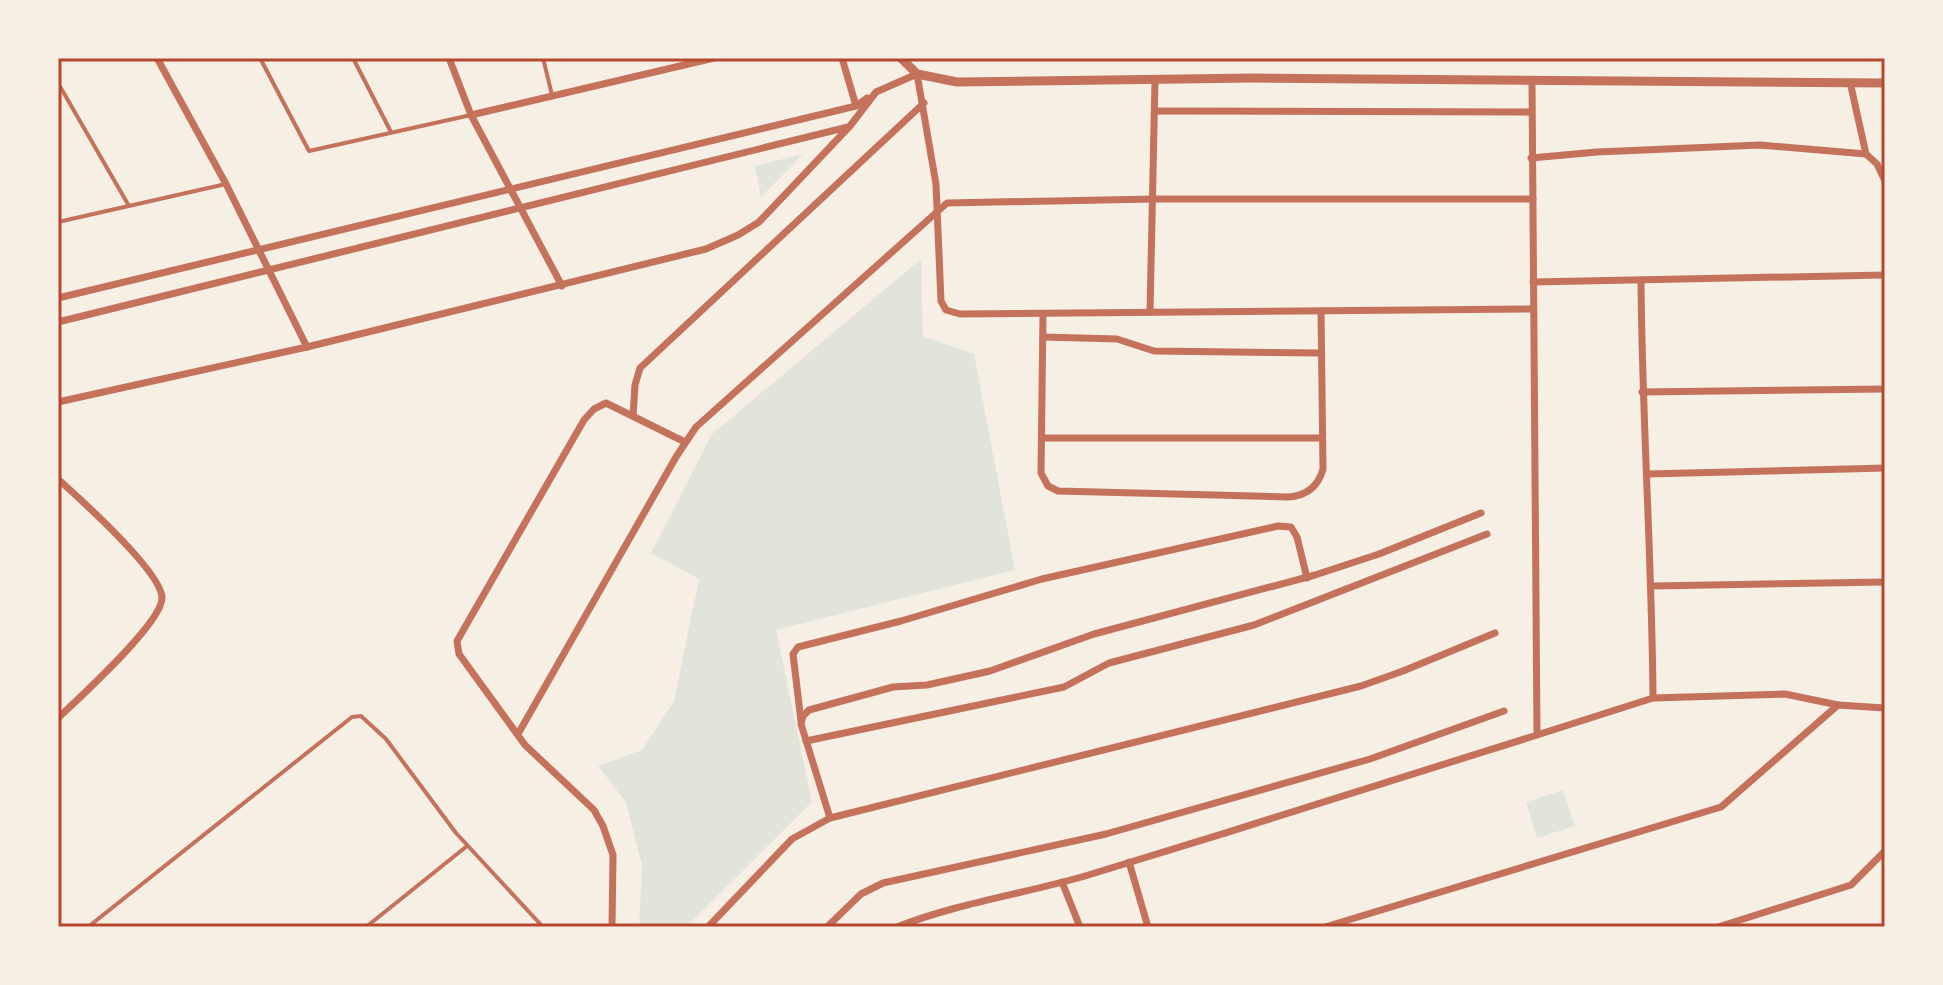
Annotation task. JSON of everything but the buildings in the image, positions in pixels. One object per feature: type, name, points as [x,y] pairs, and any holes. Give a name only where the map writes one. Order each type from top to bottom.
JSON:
[{"type":"street","points":[[157,58],[226,184],[307,347]]},
{"type":"street","points":[[449,58],[471,115],[562,286]]},
{"type":"street","points":[[471,115],[714,58]]},
{"type":"street","points":[[842,58],[856,106]]},
{"type":"street","points":[[901,58],[917,74],[924,103],[938,209],[941,301],[946,310],[955,314],[1533,309]]},
{"type":"street","points":[[58,298],[856,106],[876,92],[917,74],[957,82],[1532,80],[1885,83]]},
{"type":"street","points":[[1150,312],[1155,80]]},
{"type":"street","points":[[1532,80],[1537,735]]},
{"type":"street","points":[[1850,82],[1866,154]]},
{"type":"street","points":[[58,402],[307,347],[706,249],[759,222],[850,126],[876,92]]},
{"type":"street","points":[[633,416],[635,385],[640,368],[924,103]]},
{"type":"street","points":[[1155,111],[1531,112]]},
{"type":"street","points":[[58,322],[850,126]]},
{"type":"street","points":[[1531,158],[1760,145],[1866,154],[1881,164],[1885,181]]},
{"type":"street","points":[[518,734],[685,442],[709,414],[938,209],[955,201],[1533,199]]},
{"type":"street","points":[[1533,282],[1885,275]]},
{"type":"street","points":[[1641,280],[1653,698]]},
{"type":"street","points":[[1043,314],[1042,477],[1048,486],[1058,491],[1288,497],[1302,495],[1318,482],[1323,469],[1321,311]]},
{"type":"street","points":[[1043,337],[1117,339],[1154,351],[1321,353]]},
{"type":"street","points":[[1642,392],[1885,389]]},
{"type":"street","points":[[612,927],[613,855],[603,826],[594,810],[540,761],[518,734],[459,654],[457,641],[584,420],[594,409],[606,403],[685,442]]},
{"type":"street","points":[[1042,438],[1322,438]]},
{"type":"street","points":[[1647,474],[1885,468]]},
{"type":"street","points":[[58,479],[96,513],[145,566],[158,584],[162,596],[160,607],[120,659],[58,718]]},
{"type":"street","points":[[801,724],[809,710],[893,687],[927,685],[990,671],[1094,634],[1307,578],[1379,554],[1481,513]]},
{"type":"street","points":[[830,818],[801,724],[793,654],[798,647],[901,621],[1042,579],[1278,526],[1291,527],[1297,537],[1307,578]]},
{"type":"street","points":[[806,741],[1064,687],[1109,663],[1254,625],[1487,534]]},
{"type":"street","points":[[1652,586],[1885,582]]},
{"type":"street","points":[[708,927],[781,849],[804,830],[830,818],[1361,686],[1495,633]]},
{"type":"street","points":[[897,927],[937,912],[1062,882],[1296,812],[1653,698],[1785,694],[1838,705],[1885,708]]},
{"type":"street","points":[[1325,927],[1721,807],[1838,705]]},
{"type":"street","points":[[827,927],[861,894],[883,883],[1106,834],[1370,759],[1504,711]]},
{"type":"street","points":[[1718,927],[1851,885],[1885,851]]},
{"type":"street","points":[[1129,862],[1148,927]]},
{"type":"street","points":[[1062,882],[1080,927]]},
{"type":"lane","points":[[260,58],[309,151],[471,115]]},
{"type":"lane","points":[[353,58],[391,132]]},
{"type":"lane","points":[[543,58],[553,96]]},
{"type":"lane","points":[[58,83],[129,206]]},
{"type":"lane","points":[[58,222],[226,184]]},
{"type":"lane","points":[[88,927],[352,717],[361,716],[371,723],[467,846],[543,927]]},
{"type":"lane","points":[[366,927],[467,846]]},
{"type":"shaded area","points":[[803,154],[761,197],[755,166]]},
{"type":"shaded area","points":[[921,259],[923,336],[974,354],[1015,570],[776,630],[812,802],[686,927],[639,927],[642,865],[626,802],[598,766],[642,750],[674,701],[699,579],[651,553],[712,434]]},
{"type":"shaded area","points":[[1563,790],[1575,826],[1537,838],[1526,802]]}]
